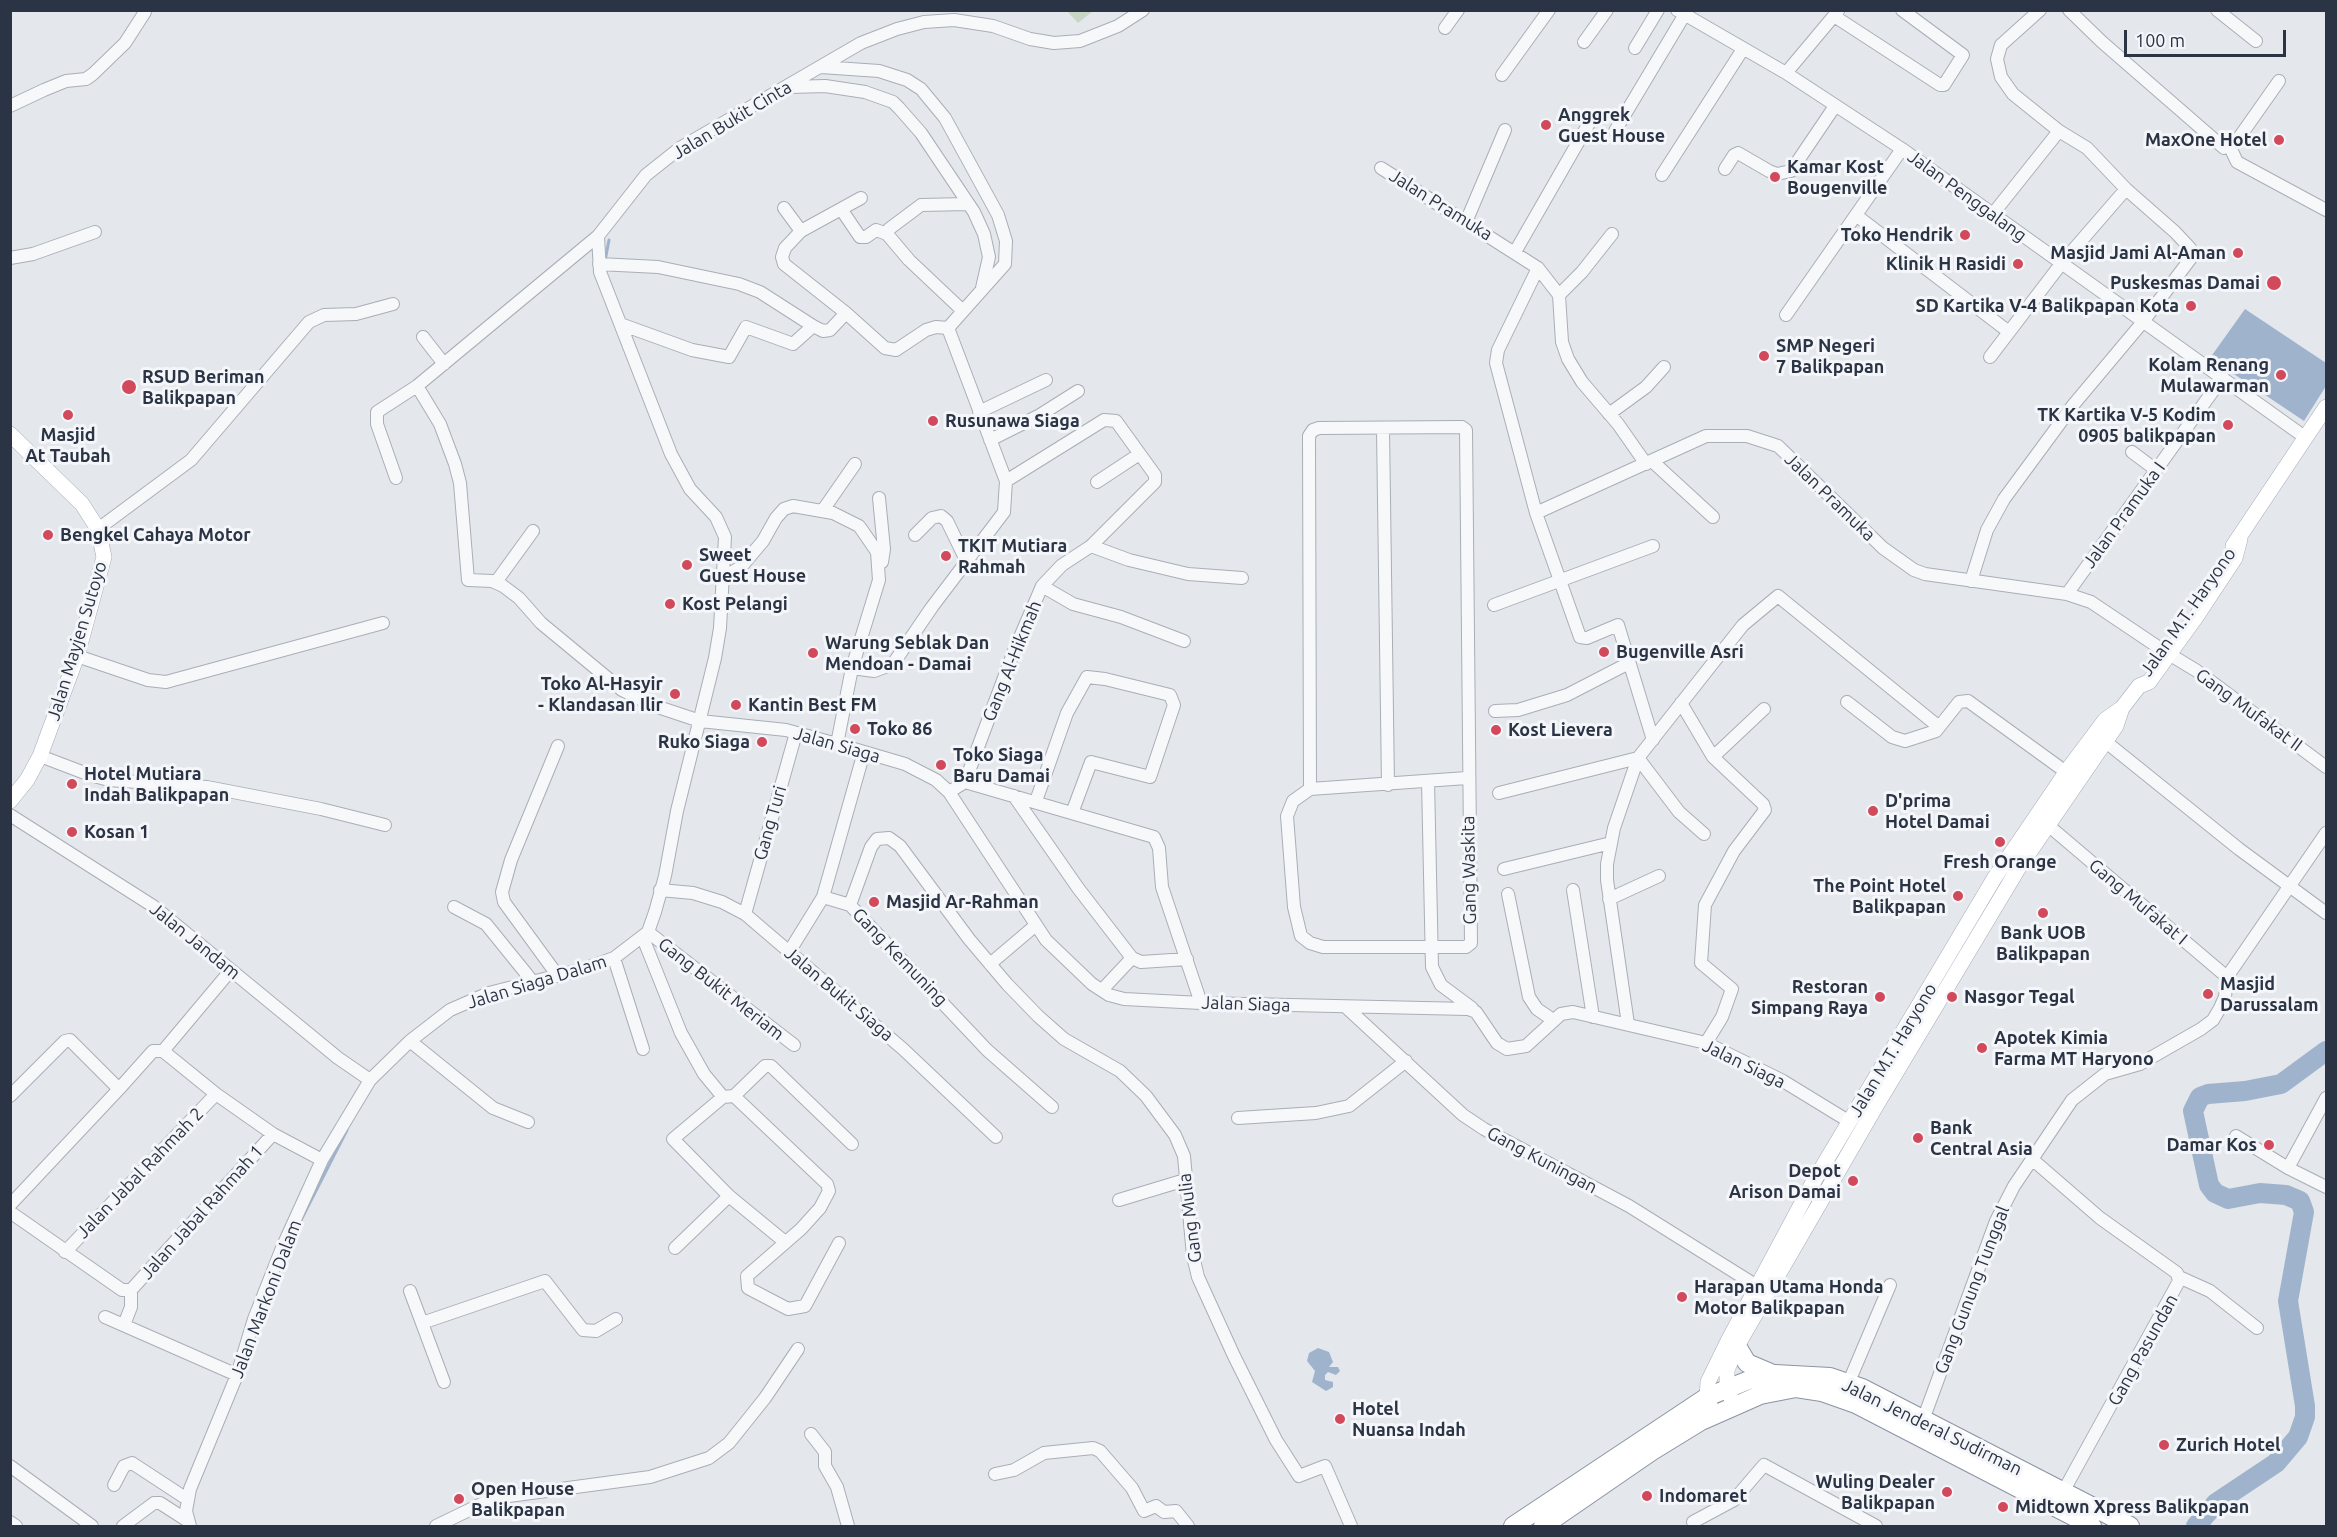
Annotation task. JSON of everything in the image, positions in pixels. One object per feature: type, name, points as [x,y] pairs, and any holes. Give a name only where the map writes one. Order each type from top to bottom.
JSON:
[{"type":"highway","points":[[1737,1346],[1747,1364],[1775,1374]]},
{"type":"highway","name":"Jalan Jenderal Sudirman","points":[[1513,1527],[1707,1397],[1727,1388],[1775,1374],[1830,1377],[1848,1384],[1923,1420],[2130,1527]]},
{"type":"highway","name":"Jalan Jenderal Sudirman","points":[[1544,1527],[1652,1451],[1715,1414],[1760,1395],[1796,1388],[1840,1397],[2092,1527]]},
{"type":"main road","name":"Jalan M.T. Haryono","points":[[1707,1397],[1712,1372],[1811,1186],[1995,877],[2066,771],[2105,720],[2122,708],[2139,686],[2141,676],[2165,652],[2228,551],[2240,540],[2326,406]]},
{"type":"main road","name":"Jalan Mayjen Sutoyo","points":[[10,434],[71,490],[98,529],[104,557],[76,656],[40,756],[27,780],[10,801]]},
{"type":"main road","name":"Jalan M.T. Haryono","points":[[1727,1388],[1726,1370],[1737,1346],[1994,908],[2106,742],[2116,726],[2122,708]]},
{"type":"main road","points":[[1727,1388],[1735,1406]]},
{"type":"main road","points":[[1707,1397],[1715,1414]]},
{"type":"street","name":"Jalan Bukit Cinta","points":[[396,478],[376,413],[417,386],[598,236],[646,175],[680,148],[861,43],[924,22],[954,20],[993,26],[1030,39],[1054,43],[1080,41],[1096,36],[1143,10]]},
{"type":"street","points":[[1445,28],[1458,10]]},
{"type":"street","points":[[1502,75],[1549,10]]},
{"type":"street","points":[[1584,42],[1607,10]]},
{"type":"street","points":[[1635,48],[1658,10]]},
{"type":"street","points":[[1786,74],[1836,13],[1944,85],[1964,55],[1902,10]]},
{"type":"street","points":[[2018,10],[2029,18]]},
{"type":"street","points":[[1971,581],[1987,530],[2004,499],[2074,404],[2187,267],[2191,258],[2190,248],[2126,189],[2087,148],[2059,131],[2013,94],[1997,66],[2001,45],[2040,10]]},
{"type":"street","points":[[2069,10],[2102,42],[2224,148],[2230,147],[2279,81]]},
{"type":"street","points":[[2217,10],[2256,41]]},
{"type":"street","points":[[10,106],[66,81],[86,79],[125,43],[145,12]]},
{"type":"street","points":[[1615,131],[1681,12]]},
{"type":"street","name":"Jalan Penggalang","points":[[1681,12],[1786,74],[1902,149],[2142,323],[2223,377],[2306,438]]},
{"type":"street","points":[[1662,175],[1743,49]]},
{"type":"street","points":[[820,67],[879,71],[908,80],[921,89],[945,118],[999,214],[1007,255],[1005,264],[948,328]]},
{"type":"street","points":[[788,87],[825,86],[865,92],[892,102],[921,133],[974,212],[984,234],[989,257],[981,289]]},
{"type":"street","points":[[1725,169],[1734,155],[1738,153],[1777,174],[1791,171],[1835,106]]},
{"type":"street","points":[[1515,252],[1592,118]]},
{"type":"street","points":[[1466,222],[1505,130]]},
{"type":"street","points":[[1992,214],[2059,131]]},
{"type":"street","points":[[2230,147],[2237,162],[2326,210]]},
{"type":"street","points":[[1786,315],[1902,149]]},
{"type":"street","name":"Jalan Pramuka","points":[[1381,168],[1538,268],[1559,295]]},
{"type":"street","points":[[1990,357],[2061,264],[2126,189]]},
{"type":"street","points":[[861,198],[801,231],[785,248],[782,257],[784,264],[890,350],[896,350],[926,330],[936,327],[948,328]]},
{"type":"street","points":[[887,234],[889,229],[916,207],[928,204],[967,204]]},
{"type":"street","points":[[784,208],[801,231]]},
{"type":"street","points":[[841,209],[860,237],[866,237],[876,230],[887,234],[909,260],[963,311]]},
{"type":"street","points":[[1857,216],[2009,332]]},
{"type":"street","points":[[984,234],[1002,227]]},
{"type":"street","points":[[10,258],[33,255],[95,232]]},
{"type":"street","points":[[1612,234],[1582,272],[1559,295],[1564,351],[1582,382],[1649,462],[1713,517]]},
{"type":"street","points":[[598,236],[599,264],[610,302],[623,325],[671,454],[690,489],[722,525],[725,537],[720,628],[660,890],[645,935],[681,1033],[704,1074],[826,1184],[829,1191],[820,1208],[801,1229],[747,1275],[746,1282],[753,1293],[793,1310],[805,1306],[838,1243]]},
{"type":"street","points":[[599,264],[658,267],[739,284],[760,292],[823,331],[830,330],[846,313]]},
{"type":"street","points":[[1538,268],[1498,350],[1496,363],[1536,513],[1580,637],[1587,638],[1618,625],[1653,740]]},
{"type":"street","points":[[98,529],[191,460],[309,322],[324,315],[356,314],[393,304]]},
{"type":"street","points":[[623,325],[692,350],[729,357],[746,327],[794,344],[813,326]]},
{"type":"street","points":[[852,668],[874,671],[893,664],[932,607],[1004,512],[1006,481],[948,328]]},
{"type":"street","points":[[423,337],[444,364]]},
{"type":"street","points":[[1609,414],[1647,387],[1664,367]]},
{"type":"street","name":"Jalan Pramuka I","points":[[2067,594],[2223,377]]},
{"type":"street","points":[[979,412],[1046,380]]},
{"type":"street","points":[[417,386],[440,424],[456,464],[460,483],[468,580],[496,582],[533,531]]},
{"type":"street","points":[[990,440],[1040,415],[1078,392]]},
{"type":"street","points":[[1006,481],[1104,420],[1116,422],[1138,455],[1097,482]]},
{"type":"street","points":[[1310,789],[1309,436],[1313,430],[1319,428],[1462,428],[1466,430],[1467,778],[1310,789],[1293,801],[1287,816],[1294,907],[1301,936],[1310,943],[1323,947],[1431,948]]},
{"type":"street","points":[[1383,429],[1388,785]]},
{"type":"street","name":"Jalan Pramuka","points":[[1536,513],[1706,436],[1720,434],[1764,440],[1778,446],[1882,548],[1914,570],[1971,581],[2067,594],[2103,607],[2165,652]]},
{"type":"street","points":[[2132,452],[2156,470]]},
{"type":"street","name":"Gang Al-Hikmah","points":[[965,782],[1014,651],[1042,586],[1062,565],[1091,546],[1156,478],[1138,455]]},
{"type":"street","points":[[823,510],[855,464]]},
{"type":"street","points":[[879,498],[884,549],[879,566]]},
{"type":"street","points":[[724,577],[741,567],[752,555],[784,509],[801,506],[823,510],[859,526],[877,552],[879,580],[852,668],[837,744]]},
{"type":"street","points":[[915,535],[932,518],[941,516],[947,521],[967,562]]},
{"type":"street","points":[[1091,546],[1129,560],[1188,574],[1242,578]]},
{"type":"street","points":[[1494,605],[1653,546]]},
{"type":"street","name":"Jalan Siaga","points":[[496,582],[519,598],[542,623],[622,690],[652,705],[700,721],[796,733],[921,771],[949,792],[1036,925],[1061,957],[1102,990],[1124,999],[1347,1008],[1456,1008],[1476,1012]]},
{"type":"street","points":[[1042,586],[1073,604],[1121,617],[1184,641]]},
{"type":"street","points":[[1628,1024],[1609,899],[1607,864],[1611,843],[1638,759],[1743,625],[1778,596],[1939,727]]},
{"type":"street","points":[[76,656],[148,680],[166,682],[383,624]]},
{"type":"street","name":"Gang Mufakat II","points":[[2165,652],[2197,670],[2326,767]]},
{"type":"street","points":[[1495,711],[1518,710],[1567,695],[1629,663]]},
{"type":"street","points":[[1036,801],[1067,713],[1087,677],[1105,679],[1170,695],[1174,705],[1150,777],[1090,762],[1072,813]]},
{"type":"street","points":[[1847,702],[1881,730],[1900,741],[1918,739],[1939,727],[1960,701],[1968,701],[2066,771]]},
{"type":"street","points":[[1681,703],[1713,757],[1763,804],[1764,814],[1734,851],[1705,905],[1701,963],[1732,989],[1722,1017],[1706,1043]]},
{"type":"street","points":[[1713,757],[1764,709]]},
{"type":"street","name":"Gang Turi","points":[[745,914],[796,733]]},
{"type":"street","points":[[2106,742],[2289,887],[2326,913]]},
{"type":"street","points":[[558,746],[515,850],[502,892],[504,902],[558,976]]},
{"type":"street","points":[[789,952],[824,897],[864,752]]},
{"type":"street","points":[[40,756],[90,776],[109,780],[207,787],[321,809],[385,825]]},
{"type":"street","points":[[1499,793],[1638,759]]},
{"type":"street","points":[[1638,759],[1679,812],[1704,834]]},
{"type":"street","name":"Gang Waskita","points":[[1431,948],[1471,945],[1467,778]]},
{"type":"street","points":[[1428,781],[1431,948],[1435,977],[1476,1012],[1497,1044],[1507,1049],[1526,1046],[1553,1020],[1537,1009],[1529,997],[1508,894]]},
{"type":"street","points":[[949,792],[965,782],[1154,837],[1159,848],[1162,887],[1201,1003]]},
{"type":"street","points":[[1014,796],[1078,888],[1132,958],[1141,962],[1188,959]]},
{"type":"street","name":"Jalan Jandam","points":[[10,815],[153,906],[338,1058],[369,1080]]},
{"type":"street","name":"Gang Mufakat I","points":[[2049,826],[2227,977]]},
{"type":"street","name":"Gang Mulia","points":[[850,905],[871,848],[877,839],[889,837],[900,846],[1006,984],[1064,1039],[1120,1071],[1133,1082],[1175,1135],[1184,1156],[1198,1277],[1234,1356],[1276,1440],[1299,1476],[1325,1466],[1351,1527]]},
{"type":"street","points":[[2227,977],[2324,841]]},
{"type":"street","points":[[1504,869],[1611,843]]},
{"type":"street","points":[[1609,899],[1659,876]]},
{"type":"street","name":"Jalan Bukit Siaga","points":[[660,890],[693,893],[722,902],[745,914],[903,1049],[996,1137]]},
{"type":"street","points":[[1573,890],[1593,1017]]},
{"type":"street","name":"Gang Kemuning","points":[[824,897],[850,905],[987,1050],[1052,1107]]},
{"type":"street","points":[[453,907],[486,924],[533,982]]},
{"type":"street","points":[[990,964],[1036,925]]},
{"type":"street","name":"Jalan Siaga Dalam","points":[[369,1080],[410,1041],[459,1005],[489,993],[558,976],[614,958],[645,935]]},
{"type":"street","name":"Gang Bukit Meriam","points":[[645,935],[794,1045]]},
{"type":"street","points":[[614,958],[643,1049]]},
{"type":"street","points":[[1102,990],[1132,958]]},
{"type":"street","points":[[163,1051],[231,970]]},
{"type":"street","name":"Gang Gunung Tunggal","points":[[1923,1420],[1996,1221],[2014,1186],[2072,1100],[2104,1074],[2140,1064],[2213,1020],[2225,997],[2227,977]]},
{"type":"street","name":"Gang Kuningan","points":[[1347,1008],[1463,1115],[1484,1130],[1629,1206],[1757,1286]]},
{"type":"street","name":"Jalan Siaga","points":[[1553,1020],[1567,1011],[1706,1043],[1783,1081],[1850,1122]]},
{"type":"street","points":[[10,1096],[65,1041],[70,1040],[119,1089]]},
{"type":"street","points":[[410,1041],[493,1108],[528,1122]]},
{"type":"street","points":[[10,1205],[153,1051],[163,1051],[216,1094],[273,1134],[322,1160]]},
{"type":"street","points":[[1238,1118],[1316,1113],[1348,1106],[1406,1061]]},
{"type":"street","points":[[785,1242],[729,1196],[673,1139],[765,1066],[771,1066],[852,1144]]},
{"type":"street","name":"Jalan Markoni Dalam","points":[[189,1524],[188,1499],[237,1375],[254,1319],[282,1248],[322,1160],[369,1080]]},
{"type":"street","name":"Jalan Jabal Rahmah 2","points":[[64,1252],[216,1094]]},
{"type":"street","points":[[2288,1168],[2326,1098]]},
{"type":"street","name":"Jalan Jabal Rahmah 1","points":[[131,1290],[273,1134]]},
{"type":"street","points":[[2236,1136],[2288,1168],[2326,1187]]},
{"type":"street","name":"Gang Pasundan","points":[[2033,1160],[2100,1218],[2167,1265],[2179,1277],[2178,1287],[2063,1492]]},
{"type":"street","points":[[1119,1200],[1185,1180]]},
{"type":"street","points":[[675,1248],[729,1196]]},
{"type":"street","points":[[10,1212],[64,1252],[122,1290],[131,1290],[131,1307],[124,1325]]},
{"type":"street","points":[[2179,1277],[2210,1291],[2257,1328]]},
{"type":"street","points":[[422,1323],[544,1281],[583,1330],[596,1331],[616,1319]]},
{"type":"street","points":[[1848,1384],[1890,1285]]},
{"type":"street","points":[[410,1291],[444,1382]]},
{"type":"street","points":[[105,1317],[237,1375]]},
{"type":"street","points":[[436,1527],[494,1498],[650,1477],[710,1458],[729,1443],[765,1398],[798,1349]]},
{"type":"street","points":[[811,1434],[825,1452],[825,1466],[837,1487],[848,1527]]},
{"type":"street","points":[[995,1474],[1014,1470],[1044,1453],[1093,1448],[1100,1451],[1132,1488],[1143,1511],[1156,1506],[1164,1512],[1176,1510],[1188,1527]]},
{"type":"street","points":[[114,1485],[124,1466],[132,1464],[188,1499]]},
{"type":"street","points":[[10,1466],[92,1527]]},
{"type":"street","points":[[1693,1522],[1734,1500],[1764,1466],[1876,1527]]},
{"type":"street","points":[[123,1527],[154,1503],[166,1506],[189,1524]]},
{"type":"street","points":[[10,1522],[16,1527]]},
{"type":"green space","points":[[1067,11],[1093,11],[1078,23]]},
{"type":"water","name":"Kolam Renang Mulawarman","points":[[2245,309],[2326,363],[2326,386],[2304,421],[2210,358]]},
{"type":"water","points":[[1318,1348],[1329,1352],[1333,1362],[1329,1367],[1338,1367],[1340,1371],[1336,1375],[1328,1372],[1325,1375],[1325,1380],[1333,1382],[1333,1387],[1326,1391],[1312,1382],[1315,1371],[1307,1361],[1309,1353]]},
{"type":"waterway","points":[[605,261],[609,240]]},
{"type":"waterway","points":[[2196,1526],[2216,1503],[2276,1463],[2298,1437],[2305,1417],[2288,1301],[2304,1212],[2300,1201],[2286,1195],[2260,1193],[2228,1199],[2215,1193],[2209,1185],[2193,1111],[2200,1097],[2208,1094],[2245,1091],[2281,1084],[2326,1051]]},
{"type":"waterway","points":[[301,1220],[347,1130]]},
{"type":"place","name":"Anggrek Guest House","points":[[1546,125]]},
{"type":"place","name":"MaxOne Hotel","points":[[2279,140]]},
{"type":"place","name":"Kamar Kost Bougenville","points":[[1775,177]]},
{"type":"place","name":"Toko Hendrik","points":[[1965,235]]},
{"type":"place","name":"Masjid Jami Al-Aman","points":[[2238,253]]},
{"type":"place","name":"Klinik H Rasidi","points":[[2018,264]]},
{"type":"place","name":"Puskesmas Damai","points":[[2274,283]]},
{"type":"place","name":"SD Kartika V-4 Balikpapan Kota","points":[[2191,306]]},
{"type":"place","name":"SMP Negeri 7 Balikpapan","points":[[1764,356]]},
{"type":"place","name":"Kolam Renang Mulawarman","points":[[2281,375]]},
{"type":"place","name":"RSUD Beriman Balikpapan","points":[[129,387]]},
{"type":"place","name":"Masjid At Taubah","points":[[68,415]]},
{"type":"place","name":"Rusunawa Siaga","points":[[933,421]]},
{"type":"place","name":"TK Kartika V-5 Kodim 0905 balikpapan","points":[[2228,425]]},
{"type":"place","name":"Bengkel Cahaya Motor","points":[[48,535]]},
{"type":"place","name":"TKIT Mutiara Rahmah","points":[[946,556]]},
{"type":"place","name":"Sweet Guest House","points":[[687,565]]},
{"type":"place","name":"Kost Pelangi","points":[[670,604]]},
{"type":"place","name":"Bugenville Asri","points":[[1604,652]]},
{"type":"place","name":"Warung Seblak Dan Mendoan - Damai","points":[[813,653]]},
{"type":"place","name":"Toko Al-Hasyir - Klandasan Ilir","points":[[675,694]]},
{"type":"place","name":"Kantin Best FM","points":[[736,705]]},
{"type":"place","name":"Toko 86","points":[[855,729]]},
{"type":"place","name":"Kost Lievera","points":[[1496,730]]},
{"type":"place","name":"Ruko Siaga","points":[[762,742]]},
{"type":"place","name":"Toko Siaga Baru Damai","points":[[941,765]]},
{"type":"place","name":"Hotel Mutiara Indah Balikpapan","points":[[72,784]]},
{"type":"place","name":"D'prima Hotel Damai","points":[[1873,811]]},
{"type":"place","name":"Kosan 1","points":[[72,832]]},
{"type":"place","name":"Fresh Orange","points":[[2000,842]]},
{"type":"place","name":"The Point Hotel Balikpapan","points":[[1958,896]]},
{"type":"place","name":"Masjid Ar-Rahman","points":[[874,902]]},
{"type":"place","name":"Bank UOB Balikpapan","points":[[2043,913]]},
{"type":"place","name":"Masjid Darussalam","points":[[2208,994]]},
{"type":"place","name":"Restoran Simpang Raya","points":[[1880,997]]},
{"type":"place","name":"Nasgor Tegal","points":[[1952,997]]},
{"type":"place","name":"Apotek Kimia Farma MT Haryono","points":[[1982,1048]]},
{"type":"place","name":"Bank Central Asia","points":[[1918,1138]]},
{"type":"place","name":"Damar Kos","points":[[2269,1145]]},
{"type":"place","name":"Depot Arison Damai","points":[[1853,1181]]},
{"type":"place","name":"Harapan Utama Honda Motor Balikpapan","points":[[1682,1297]]},
{"type":"place","name":"Hotel Nuansa Indah","points":[[1340,1419]]},
{"type":"place","name":"Zurich Hotel","points":[[2164,1445]]},
{"type":"place","name":"Wuling Dealer Balikpapan","points":[[1947,1492]]},
{"type":"place","name":"Indomaret","points":[[1647,1496]]},
{"type":"place","name":"Open House Balikpapan","points":[[459,1499]]},
{"type":"place","name":"Midtown Xpress Balikpapan","points":[[2003,1507]]}]
